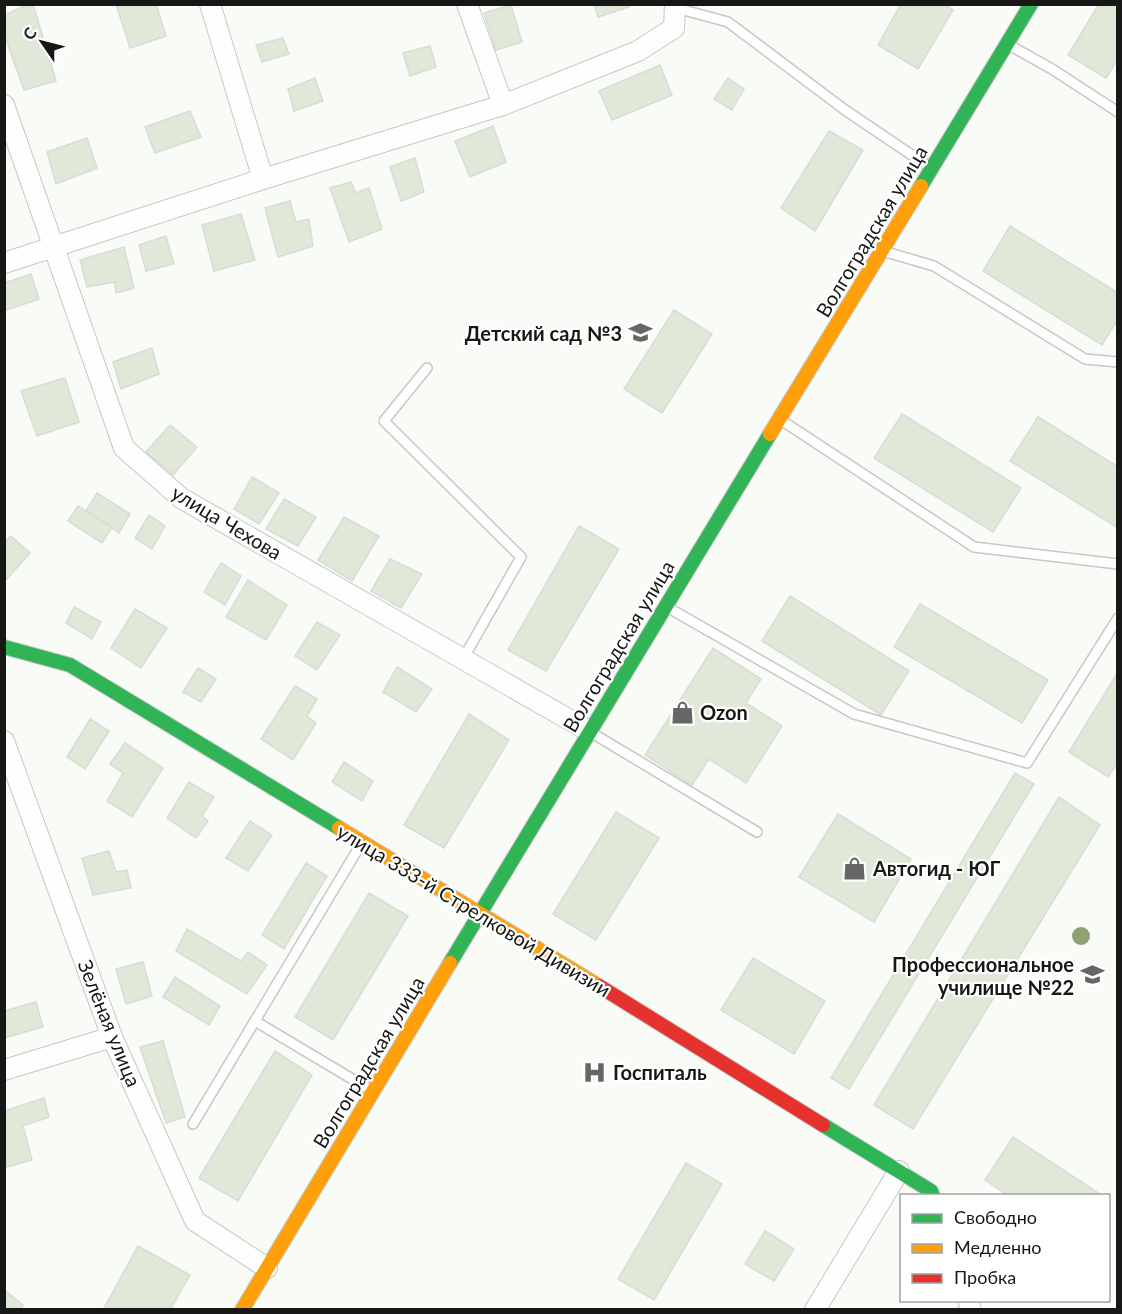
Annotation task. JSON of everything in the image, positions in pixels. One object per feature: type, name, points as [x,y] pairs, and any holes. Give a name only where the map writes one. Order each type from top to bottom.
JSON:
[{"type":"main road","name":"Волгоградская улица","points":[[242,1310],[589,731],[1007,44],[1027,6]]},
{"type":"main road","name":"улица 333-й Стрелковой Дивизии","points":[[4,647],[70,665],[480,913],[899,1171],[932,1194]]},
{"type":"street","points":[[210,4],[263,179]]},
{"type":"street","points":[[467,4],[503,105]]},
{"type":"street","points":[[4,263],[263,179],[503,105],[638,51],[674,28],[676,6]]},
{"type":"street","name":"улица Чехова","points":[[4,105],[124,448],[182,498],[589,731]]},
{"type":"street","name":"Зелёная улица","points":[[4,741],[112,1037],[195,1221],[267,1268]]},
{"type":"street","points":[[4,1070],[112,1037]]},
{"type":"street","points":[[815,1310],[899,1171]]},
{"type":"lane","points":[[676,6],[728,22],[845,110],[932,168]]},
{"type":"lane","points":[[1007,44],[1052,69],[1118,112]]},
{"type":"lane","points":[[881,251],[934,266],[1085,359],[1118,362]]},
{"type":"lane","points":[[427,368],[384,421],[521,557],[463,659]]},
{"type":"lane","points":[[779,419],[974,547],[1118,564]]},
{"type":"lane","points":[[665,606],[854,714],[1027,763],[1118,618]]},
{"type":"lane","points":[[589,731],[758,832]]},
{"type":"lane","points":[[193,1124],[363,842]]},
{"type":"lane","points":[[255,1021],[373,1091]]},
{"type":"building","points":[[33,4],[56,81],[24,90],[4,34],[4,15]]},
{"type":"building","points":[[116,4],[156,4],[166,36],[130,48]]},
{"type":"building","points":[[594,4],[628,4],[629,7],[598,17]]},
{"type":"building","points":[[901,4],[944,4],[953,10],[918,69],[878,45]]},
{"type":"building","points":[[1099,4],[1118,4],[1118,59],[1106,78],[1068,55]]},
{"type":"building","points":[[511,5],[522,42],[496,50],[484,13]]},
{"type":"building","points":[[283,38],[289,54],[262,62],[256,45]]},
{"type":"building","points":[[430,46],[436,67],[410,76],[403,53]]},
{"type":"building","points":[[660,65],[672,95],[612,120],[599,91]]},
{"type":"building","points":[[315,78],[323,101],[294,111],[288,89]]},
{"type":"building","points":[[728,78],[744,89],[732,110],[714,99]]},
{"type":"building","points":[[190,111],[201,137],[155,153],[145,127]]},
{"type":"building","points":[[493,126],[506,162],[470,177],[455,141]]},
{"type":"building","points":[[829,131],[863,150],[815,231],[781,208]]},
{"type":"building","points":[[87,138],[97,168],[56,184],[47,152]]},
{"type":"building","points":[[415,158],[424,192],[401,201],[390,167]]},
{"type":"building","points":[[351,182],[356,193],[369,188],[382,229],[349,242],[330,188]]},
{"type":"building","points":[[290,201],[296,222],[309,219],[313,246],[278,257],[265,208]]},
{"type":"building","points":[[241,214],[255,260],[214,271],[202,225]]},
{"type":"building","points":[[1010,226],[1118,293],[1118,319],[1102,345],[983,271]]},
{"type":"building","points":[[166,236],[174,264],[146,271],[139,245]]},
{"type":"building","points":[[124,247],[134,288],[116,293],[115,282],[87,287],[80,260]]},
{"type":"building","points":[[31,274],[39,299],[4,311],[4,283]]},
{"type":"building","points":[[674,310],[712,334],[662,413],[624,389]]},
{"type":"building","points":[[152,348],[159,374],[121,389],[113,362]]},
{"type":"building","points":[[65,378],[79,422],[37,436],[21,391]]},
{"type":"building","points":[[902,414],[1021,488],[993,532],[874,458]]},
{"type":"building","points":[[1038,417],[1118,467],[1118,528],[1010,461]]},
{"type":"building","points":[[170,425],[197,447],[173,475],[146,452]]},
{"type":"building","points":[[252,477],[279,493],[259,524],[234,509]]},
{"type":"building","points":[[97,493],[130,514],[119,533],[86,511]]},
{"type":"building","points":[[284,499],[316,517],[298,546],[266,529]]},
{"type":"building","points":[[78,506],[112,527],[102,543],[68,521]]},
{"type":"building","points":[[149,515],[165,526],[152,549],[135,538]]},
{"type":"building","points":[[344,517],[379,536],[352,581],[318,560]]},
{"type":"building","points":[[579,526],[619,549],[546,671],[508,650]]},
{"type":"building","points":[[11,536],[30,553],[5,581],[4,543]]},
{"type":"building","points":[[390,559],[422,574],[401,608],[371,591]]},
{"type":"building","points":[[221,563],[241,576],[225,605],[204,592]]},
{"type":"building","points":[[248,580],[287,605],[266,640],[226,617]]},
{"type":"building","points":[[790,596],[909,671],[881,715],[762,641]]},
{"type":"building","points":[[920,604],[1048,680],[1022,723],[894,647]]},
{"type":"building","points":[[74,607],[101,622],[92,639],[66,623]]},
{"type":"building","points":[[135,609],[167,628],[141,668],[111,648]]},
{"type":"building","points":[[317,622],[340,635],[317,670],[295,656]]},
{"type":"building","points":[[713,648],[761,679],[746,703],[782,726],[746,783],[709,759],[692,785],[645,755]]},
{"type":"building","points":[[397,667],[432,689],[416,712],[383,692]]},
{"type":"building","points":[[198,668],[216,679],[201,702],[183,692]]},
{"type":"building","points":[[1118,672],[1118,762],[1108,777],[1069,752]]},
{"type":"building","points":[[295,686],[317,699],[307,716],[316,723],[293,760],[261,739]]},
{"type":"building","points":[[469,714],[509,740],[444,848],[404,825]]},
{"type":"building","points":[[90,719],[109,731],[85,769],[67,757]]},
{"type":"building","points":[[125,743],[163,768],[132,817],[107,801],[123,773],[110,764]]},
{"type":"building","points":[[344,762],[373,781],[362,801],[332,782]]},
{"type":"building","points":[[1015,773],[1034,784],[849,1089],[831,1078]]},
{"type":"building","points":[[189,782],[214,797],[202,816],[208,821],[196,838],[167,818]]},
{"type":"building","points":[[1059,797],[1100,825],[913,1129],[874,1105]]},
{"type":"building","points":[[616,812],[659,838],[596,940],[553,914]]},
{"type":"building","name":"Автогид - ЮГ","points":[[838,814],[911,859],[874,922],[799,877]]},
{"type":"building","points":[[250,821],[272,835],[248,871],[226,858]]},
{"type":"building","points":[[109,851],[116,872],[127,870],[131,888],[93,895],[82,858]]},
{"type":"building","points":[[306,863],[327,876],[284,949],[262,935]]},
{"type":"building","points":[[369,893],[408,916],[333,1040],[295,1017]]},
{"type":"building","points":[[187,929],[241,961],[248,952],[267,965],[247,994],[176,951]]},
{"type":"building","points":[[753,958],[825,1001],[794,1054],[721,1010]]},
{"type":"building","points":[[143,962],[152,996],[126,1004],[116,969]]},
{"type":"building","points":[[175,977],[220,1006],[209,1025],[163,997]]},
{"type":"building","points":[[36,1002],[43,1027],[4,1038],[4,1011]]},
{"type":"building","points":[[163,1041],[185,1117],[166,1123],[140,1047]]},
{"type":"building","points":[[275,1051],[312,1075],[238,1201],[199,1178]]},
{"type":"building","points":[[44,1098],[49,1117],[23,1126],[32,1160],[7,1167],[4,1158],[4,1111]]},
{"type":"building","points":[[1013,1137],[1100,1194],[1006,1194],[985,1180]]},
{"type":"building","points":[[686,1163],[722,1184],[654,1300],[618,1279]]},
{"type":"building","points":[[765,1231],[794,1249],[774,1281],[745,1264]]},
{"type":"building","points":[[138,1246],[190,1275],[170,1310],[103,1310]]},
{"type":"building","points":[[7,1292],[23,1305],[20,1310],[4,1310],[4,1295]]},
{"type":"traffic: fast","points":[[921,186],[1031,4]]},
{"type":"traffic: fast","points":[[450,963],[770,434]]},
{"type":"traffic: fast","points":[[4,647],[70,665],[339,828]]},
{"type":"traffic: fast","points":[[823,1125],[931,1191],[932,1194]]},
{"type":"traffic: slow","points":[[770,434],[921,186]]},
{"type":"traffic: slow","points":[[339,828],[599,986]]},
{"type":"traffic: slow","points":[[242,1310],[450,963]]},
{"type":"traffic: jam","points":[[599,986],[823,1125]]},
{"type":"place","name":"Детский сад №3","points":[[640,333]]},
{"type":"place","name":"Ozon","points":[[682,712]]},
{"type":"place","name":"Автогид - ЮГ","points":[[855,868]]},
{"type":"place","name":"Профессиональное училище №22","points":[[1092,975]]},
{"type":"place","name":"Госпиталь","points":[[595,1072]]}]
